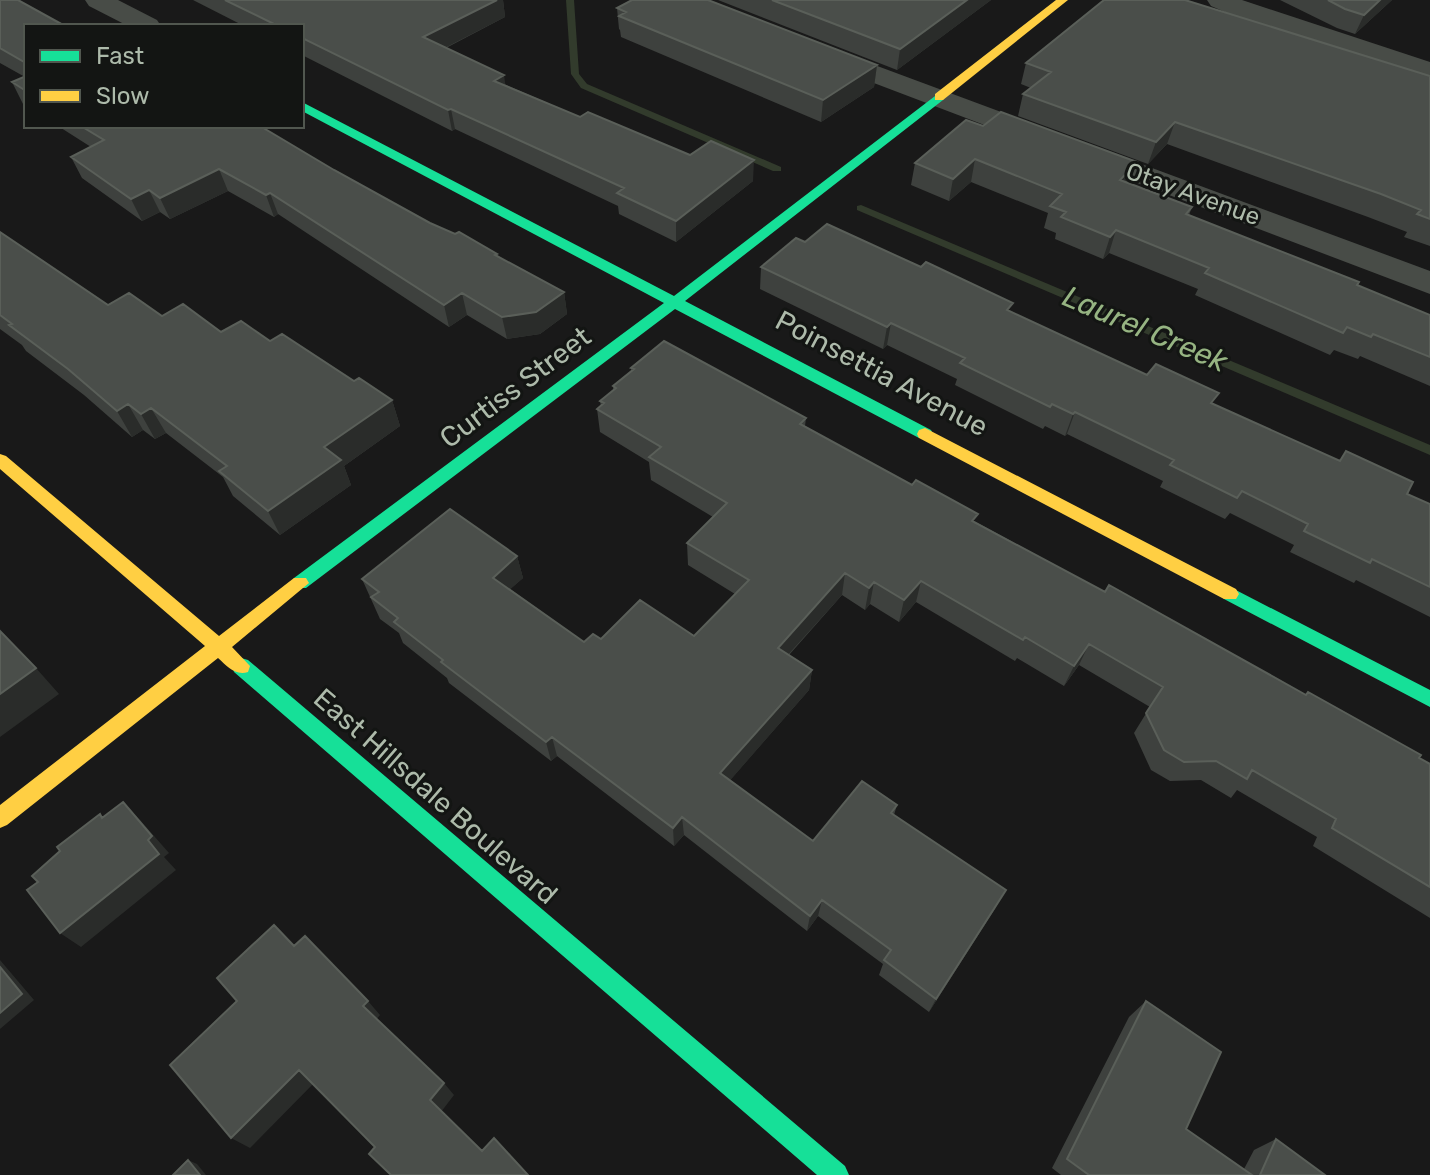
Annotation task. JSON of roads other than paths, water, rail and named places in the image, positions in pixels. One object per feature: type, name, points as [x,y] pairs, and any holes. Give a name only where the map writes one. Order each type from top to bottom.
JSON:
[{"type":"street","points":[[98,0],[144,24]]},
{"type":"street","name":"Curtiss Street","points":[[0,818],[217,646],[676,301],[1063,0]]},
{"type":"street","points":[[1220,0],[1260,17],[1430,71]]},
{"type":"street","name":"Otay Avenue","points":[[789,40],[935,98],[1430,283]]},
{"type":"street","points":[[1397,61],[1423,42]]},
{"type":"street","name":"Poinsettia Avenue","points":[[304,107],[1430,699]]},
{"type":"street","name":"East Hillsdale Boulevard","points":[[0,460],[836,1175]]},
{"type":"waterway","name":"Laurel Creek","points":[[570,0],[575,74],[584,86],[777,169]]},
{"type":"waterway","name":"Laurel Creek","points":[[861,208],[1430,450]]}]
